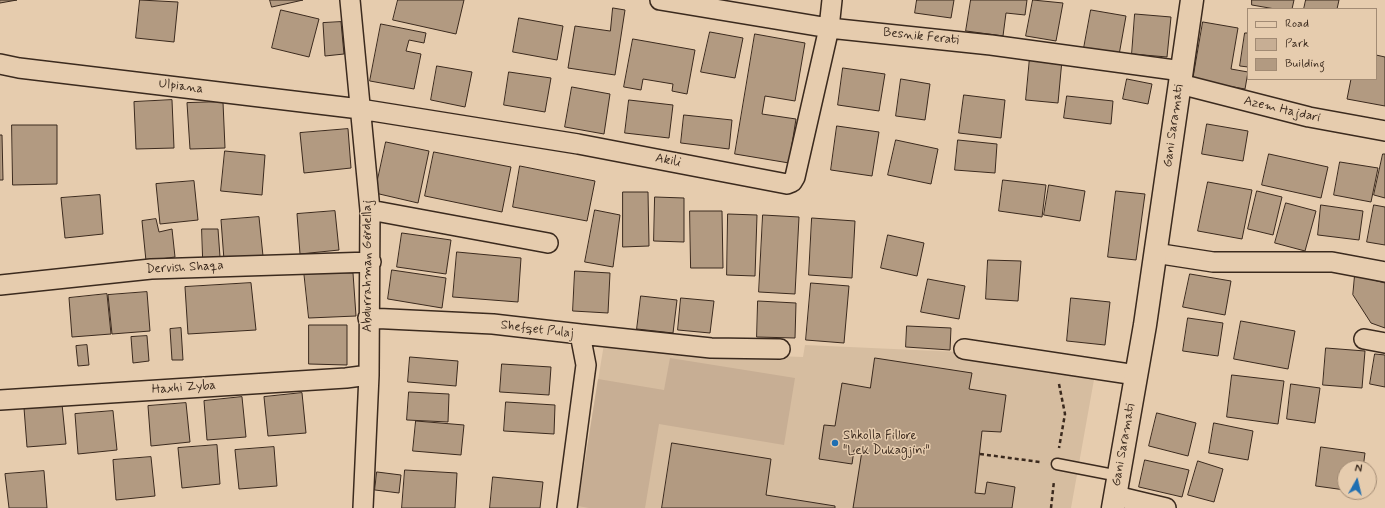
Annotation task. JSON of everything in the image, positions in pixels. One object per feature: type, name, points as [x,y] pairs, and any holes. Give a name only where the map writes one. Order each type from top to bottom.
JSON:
[{"type":"street","name":"Abdurrahman Gërdellaj","points":[[350,0],[370,210],[368,318],[369,375],[363,508]]},
{"type":"street","name":"Besnik Ferati","points":[[660,0],[829,28],[991,44],[1181,78]]},
{"type":"street","name":"Akili","points":[[360,108],[578,144],[787,184],[792,182],[795,176],[829,28],[832,0]]},
{"type":"street","name":"Gani Saramati","points":[[1166,508],[1116,493],[1155,253],[1192,0]]},
{"type":"street","name":"Ulpiana","points":[[0,66],[360,108]]},
{"type":"street","name":"Azem Hajdari","points":[[1181,78],[1309,117],[1385,131]]},
{"type":"street","points":[[370,210],[548,243]]},
{"type":"street","points":[[1155,253],[1213,262],[1332,262],[1385,272]]},
{"type":"street","name":"Dervish Shaqa","points":[[0,285],[151,269],[370,262]]},
{"type":"street","name":"Shefqet Pulaj","points":[[368,318],[493,324],[580,334],[586,365],[567,508]]},
{"type":"street","points":[[580,334],[711,348],[780,349]]},
{"type":"street","points":[[1364,339],[1385,344]]},
{"type":"street","points":[[964,348],[1136,375]]},
{"type":"street","name":"Haxhi Zyba","points":[[0,400],[346,378],[369,375]]},
{"type":"lane","points":[[1057,464],[1116,493]]},
{"type":"path","points":[[1051,508],[1065,414],[1058,376]]},
{"type":"path","points":[[980,454],[1057,464]]},
{"type":"shaded area","name":"Shkolla Fillore \"Lek Dukagjini\"","points":[[604,344],[722,354],[803,357],[805,345],[960,352],[1095,374],[1071,508],[577,508]]},
{"type":"green space","points":[[670,358],[795,378],[784,445],[659,424],[645,508],[589,508],[578,506],[598,379],[664,390]]},
{"type":"building","points":[[0,0],[17,0],[0,3]]},
{"type":"building","points":[[140,0],[178,2],[174,42],[136,38]]},
{"type":"building","points":[[270,0],[303,0],[272,7]]},
{"type":"building","points":[[398,0],[464,0],[456,34],[393,20]]},
{"type":"building","points":[[917,0],[954,0],[951,18],[915,13]]},
{"type":"building","points":[[971,0],[1027,0],[1025,15],[1006,13],[1003,36],[966,31]]},
{"type":"building","points":[[1033,0],[1063,3],[1056,41],[1026,36]]},
{"type":"building","points":[[1252,0],[1294,0],[1292,8],[1269,8],[1252,5]]},
{"type":"building","points":[[1306,0],[1339,0],[1337,8],[1304,8]]},
{"type":"building","points":[[613,8],[625,10],[615,75],[568,68],[575,26],[610,31]]},
{"type":"building","points":[[281,10],[319,19],[309,57],[272,48]]},
{"type":"building","points":[[1091,10],[1126,16],[1119,55],[1084,48]]},
{"type":"building","points":[[1135,14],[1171,17],[1167,57],[1132,54]]},
{"type":"building","points":[[519,18],[563,26],[557,60],[513,52]]},
{"type":"building","points":[[341,22],[344,54],[325,56],[323,23]]},
{"type":"building","points":[[1203,22],[1238,28],[1231,69],[1247,72],[1245,89],[1193,80]]},
{"type":"building","points":[[381,24],[426,33],[424,43],[409,40],[406,51],[421,54],[414,89],[370,81]]},
{"type":"building","points":[[710,32],[743,38],[735,78],[701,72]]},
{"type":"building","points":[[1245,33],[1247,33],[1247,67],[1240,66]]},
{"type":"building","points":[[755,34],[805,43],[795,101],[765,96],[762,114],[796,119],[789,163],[735,154]]},
{"type":"building","points":[[633,39],[695,50],[687,94],[672,91],[673,84],[643,79],[641,90],[624,87]]},
{"type":"building","points":[[1377,55],[1385,57],[1385,106],[1347,99],[1351,80],[1377,80]]},
{"type":"building","points":[[1030,57],[1062,60],[1058,103],[1026,100]]},
{"type":"building","points":[[437,66],[472,72],[465,107],[431,100]]},
{"type":"building","points":[[843,68],[885,74],[879,111],[838,105]]},
{"type":"building","points":[[509,72],[551,78],[545,112],[504,105]]},
{"type":"building","points":[[901,79],[930,84],[925,120],[896,116]]},
{"type":"building","points":[[1127,79],[1152,84],[1148,104],[1123,99]]},
{"type":"building","points":[[572,87],[610,94],[604,134],[565,127]]},
{"type":"building","points":[[964,95],[1005,100],[1001,138],[959,133]]},
{"type":"building","points":[[1067,96],[1113,101],[1111,124],[1064,118]]},
{"type":"building","points":[[172,100],[174,148],[136,149],[134,102]]},
{"type":"building","points":[[629,100],[673,105],[669,138],[625,133]]},
{"type":"building","points":[[223,102],[225,148],[190,149],[187,103]]},
{"type":"building","points":[[684,115],[732,120],[729,149],[681,143]]},
{"type":"building","points":[[1207,124],[1248,131],[1243,161],[1202,154]]},
{"type":"building","points":[[12,125],[57,125],[57,184],[13,185]]},
{"type":"building","points":[[837,126],[879,132],[872,176],[831,170]]},
{"type":"building","points":[[348,129],[351,168],[304,173],[300,133]]},
{"type":"building","points":[[0,135],[2,135],[3,180],[0,180]]},
{"type":"building","points":[[896,140],[938,149],[931,184],[888,175]]},
{"type":"building","points":[[958,140],[997,144],[995,173],[955,170]]},
{"type":"building","points":[[386,142],[429,151],[418,203],[375,193]]},
{"type":"building","points":[[225,151],[265,155],[262,195],[221,191]]},
{"type":"building","points":[[434,152],[511,167],[502,212],[425,196]]},
{"type":"building","points":[[1269,154],[1328,167],[1321,198],[1262,185]]},
{"type":"building","points":[[1383,154],[1385,154],[1385,198],[1374,195]]},
{"type":"building","points":[[1340,162],[1378,168],[1371,202],[1334,195]]},
{"type":"building","points":[[520,166],[595,181],[587,221],[513,207]]},
{"type":"building","points":[[1003,180],[1046,185],[1042,217],[999,211]]},
{"type":"building","points":[[194,181],[198,220],[160,224],[156,184]]},
{"type":"building","points":[[1208,182],[1252,190],[1242,239],[1198,231]]},
{"type":"building","points":[[1049,185],[1085,191],[1080,221],[1044,215]]},
{"type":"building","points":[[1116,191],[1145,194],[1136,260],[1108,257]]},
{"type":"building","points":[[1257,191],[1282,197],[1273,235],[1248,229]]},
{"type":"building","points":[[623,192],[648,192],[649,246],[623,247]]},
{"type":"building","points":[[100,195],[103,234],[65,238],[61,198]]},
{"type":"building","points":[[655,197],[684,198],[684,242],[654,241]]},
{"type":"building","points":[[1286,203],[1316,211],[1305,251],[1275,243]]},
{"type":"building","points":[[1321,205],[1363,211],[1359,240],[1318,235]]},
{"type":"building","points":[[1374,205],[1385,207],[1385,245],[1367,242]]},
{"type":"building","points":[[595,210],[620,215],[613,267],[585,262]]},
{"type":"building","points":[[335,211],[339,250],[300,254],[297,214]]},
{"type":"building","points":[[690,211],[722,211],[723,268],[691,268]]},
{"type":"building","points":[[728,214],[757,215],[755,276],[727,275]]},
{"type":"building","points":[[763,215],[799,217],[795,294],[759,292]]},
{"type":"building","points":[[259,217],[263,256],[224,260],[221,220]]},
{"type":"building","points":[[812,218],[855,221],[852,278],[809,275]]},
{"type":"building","points":[[156,219],[159,232],[172,229],[175,257],[146,261],[142,221]]},
{"type":"building","points":[[202,229],[218,229],[220,257],[203,258]]},
{"type":"building","points":[[402,233],[451,240],[446,274],[397,267]]},
{"type":"building","points":[[888,235],[924,243],[917,276],[881,268]]},
{"type":"building","points":[[457,252],[521,258],[518,302],[453,297]]},
{"type":"building","points":[[988,260],[1021,261],[1018,301],[986,299]]},
{"type":"building","points":[[392,270],[446,278],[442,308],[388,299]]},
{"type":"building","points":[[304,271],[353,273],[356,316],[309,318]]},
{"type":"building","points":[[575,271],[610,273],[608,313],[573,311]]},
{"type":"building","points":[[1190,274],[1231,281],[1225,315],[1183,307]]},
{"type":"building","points":[[1355,275],[1385,283],[1385,328],[1371,323],[1353,295]]},
{"type":"building","points":[[928,279],[965,286],[959,319],[921,312]]},
{"type":"building","points":[[251,283],[256,330],[188,334],[185,287]]},
{"type":"building","points":[[811,283],[849,286],[844,343],[806,340]]},
{"type":"building","points":[[147,292],[150,331],[112,334],[108,295]]},
{"type":"building","points":[[107,294],[111,334],[72,337],[69,298]]},
{"type":"building","points":[[641,296],[677,300],[673,333],[637,329]]},
{"type":"building","points":[[681,298],[714,301],[710,333],[678,330]]},
{"type":"building","points":[[1071,298],[1110,302],[1105,345],[1067,341]]},
{"type":"building","points":[[758,301],[796,303],[795,338],[757,337]]},
{"type":"building","points":[[1188,318],[1223,323],[1218,356],[1183,351]]},
{"type":"building","points":[[1241,321],[1295,331],[1288,369],[1234,359]]},
{"type":"building","points":[[309,325],[347,325],[347,365],[309,364]]},
{"type":"building","points":[[907,326],[951,328],[950,350],[906,347]]},
{"type":"building","points":[[181,328],[183,360],[172,360],[170,329]]},
{"type":"building","points":[[147,336],[149,361],[133,363],[131,337]]},
{"type":"building","points":[[87,345],[89,365],[78,366],[76,346]]},
{"type":"building","points":[[1326,348],[1365,351],[1362,388],[1323,385]]},
{"type":"building","points":[[1375,354],[1385,355],[1385,387],[1370,384]]},
{"type":"building","points":[[410,357],[458,361],[456,386],[408,382]]},
{"type":"building","points":[[875,358],[972,373],[969,389],[1006,395],[1001,432],[982,431],[975,493],[985,494],[987,482],[1015,487],[1012,508],[853,508],[862,451],[854,450],[852,464],[819,459],[824,425],[835,426],[842,383],[870,388]]},
{"type":"building","points":[[502,364],[551,367],[549,395],[500,392]]},
{"type":"building","points":[[1232,375],[1284,381],[1278,424],[1227,417]]},
{"type":"building","points":[[1291,384],[1320,388],[1315,423],[1287,419]]},
{"type":"building","points":[[409,392],[449,394],[448,422],[407,420]]},
{"type":"building","points":[[302,393],[306,433],[268,436],[264,397]]},
{"type":"building","points":[[242,397],[246,437],[207,440],[204,401]]},
{"type":"building","points":[[506,402],[555,405],[554,434],[504,431]]},
{"type":"building","points":[[186,403],[190,442],[151,446],[148,406]]},
{"type":"building","points":[[62,404],[66,444],[27,447],[24,408]]},
{"type":"building","points":[[113,411],[117,450],[78,454],[75,414]]},
{"type":"building","points":[[1157,413],[1196,423],[1188,456],[1149,446]]},
{"type":"building","points":[[416,421],[464,425],[461,455],[413,451]]},
{"type":"building","points":[[1214,423],[1253,431],[1248,460],[1209,453]]},
{"type":"building","points":[[672,443],[771,459],[766,495],[835,506],[835,508],[662,508]]},
{"type":"building","points":[[217,445],[220,484],[182,488],[178,448]]},
{"type":"building","points":[[274,447],[277,486],[239,489],[235,450]]},
{"type":"building","points":[[1321,447],[1365,453],[1364,460],[1337,460],[1337,489],[1316,486]]},
{"type":"building","points":[[151,457],[155,496],[116,500],[113,460]]},
{"type":"building","points":[[1145,460],[1189,470],[1182,497],[1139,487]]},
{"type":"building","points":[[1198,461],[1223,469],[1214,502],[1188,495]]},
{"type":"building","points":[[405,470],[457,473],[455,508],[402,508]]},
{"type":"building","points":[[44,471],[47,508],[9,508],[5,474]]},
{"type":"building","points":[[377,472],[401,475],[399,493],[375,490]]},
{"type":"building","points":[[493,477],[543,482],[540,508],[490,508]]},
{"type":"place","name":"Shkolla Fillore \"Lek Dukagjini\"","points":[[835,443]]}]
